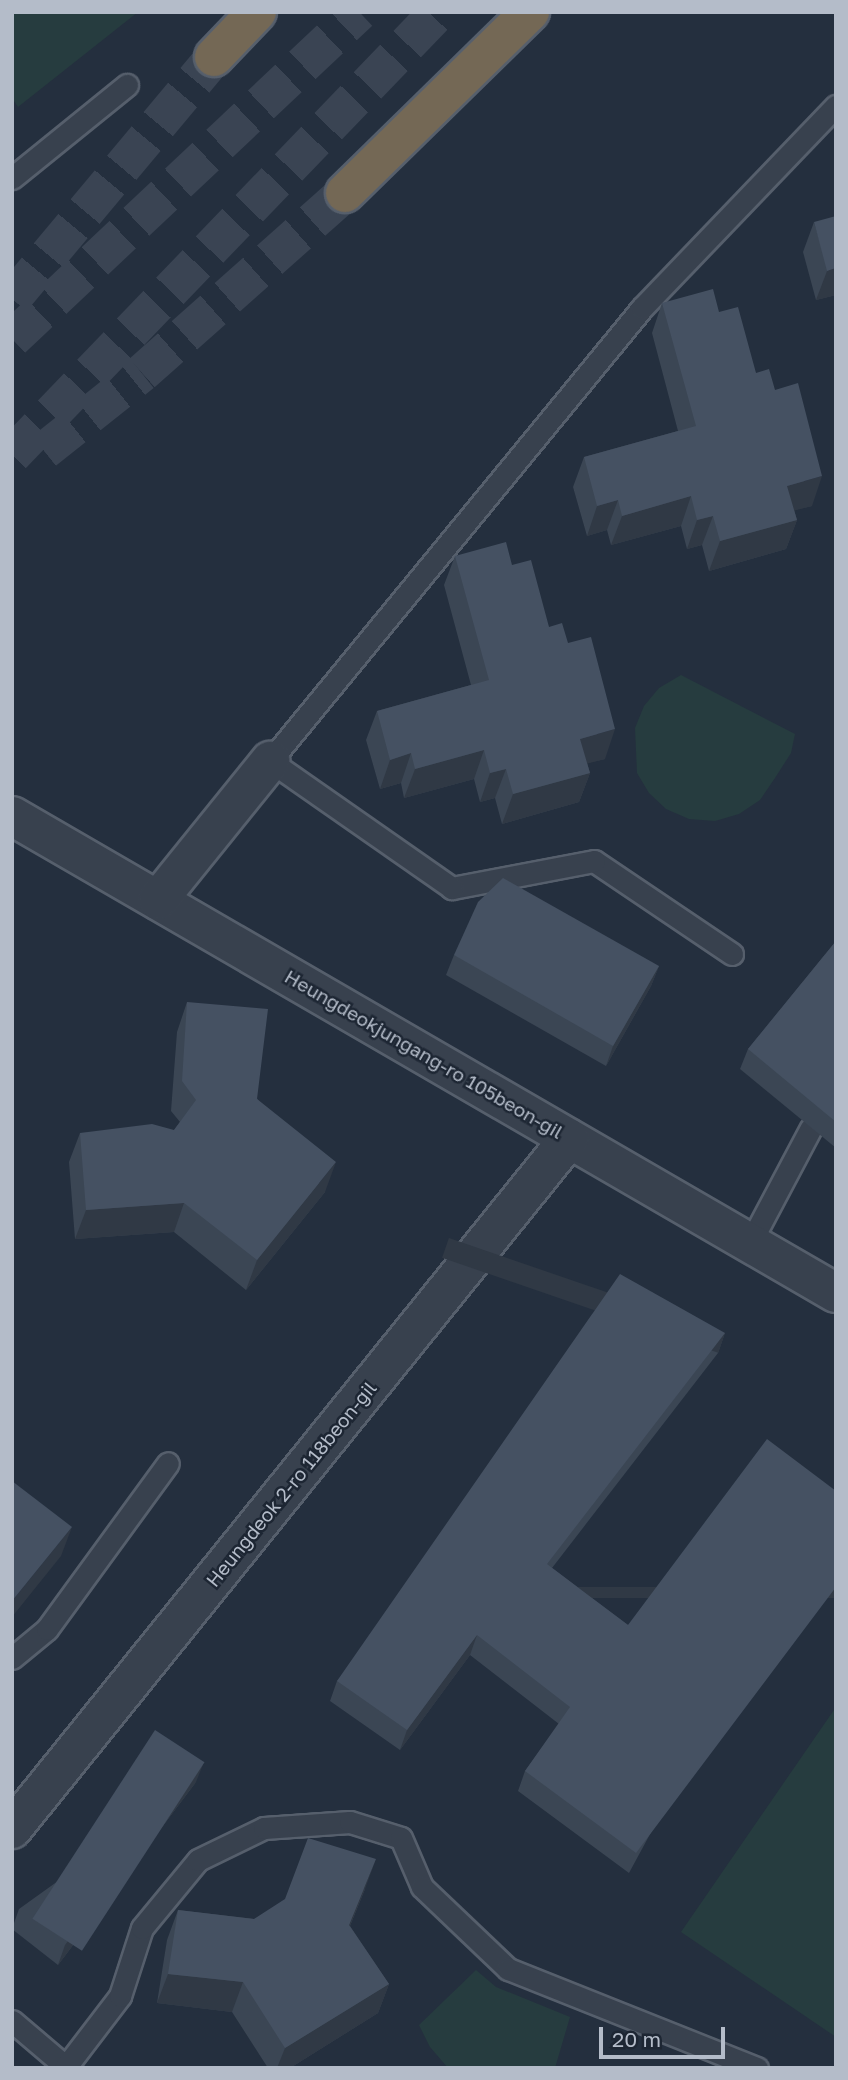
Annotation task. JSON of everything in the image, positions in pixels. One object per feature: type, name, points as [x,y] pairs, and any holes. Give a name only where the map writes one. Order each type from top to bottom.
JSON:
[{"type":"highway","points":[[214,57],[257,12]]},
{"type":"highway","points":[[345,193],[530,12]]},
{"type":"street","points":[[158,900],[270,761]]},
{"type":"street","name":"Heungdeokjungang-ro 105beon-gil","points":[[12,816],[836,1293]]},
{"type":"street","name":"Heungdeok 2-ro 118beon-gil","points":[[12,1829],[569,1139]]},
{"type":"lane","points":[[12,178],[127,85]]},
{"type":"lane","points":[[732,954],[594,861],[452,888],[270,761],[642,308],[836,106]]},
{"type":"lane","points":[[750,1243],[811,1128]]},
{"type":"lane","points":[[12,1658],[47,1629],[168,1463]]},
{"type":"lane","points":[[12,2021],[66,2068],[120,1996],[142,1928],[198,1860],[264,1828],[350,1822],[401,1838],[422,1886],[508,1969],[757,2068]]},
{"type":"green space","points":[[12,12],[138,12],[18,107],[12,98]]},
{"type":"green space","points":[[681,675],[795,734],[791,753],[760,800],[739,814],[715,821],[689,819],[666,809],[649,793],[637,773],[635,728],[644,706],[659,688]]},
{"type":"green space","points":[[836,1707],[836,2037],[681,1932]]},
{"type":"green space","points":[[476,1970],[496,1987],[570,2017],[555,2068],[448,2068],[430,2047],[419,2025]]},
{"type":"building","points":[[836,216],[836,268],[827,271],[814,222]]},
{"type":"building","points":[[713,289],[719,312],[738,307],[756,373],[769,369],[775,390],[798,383],[822,476],[787,486],[797,520],[720,541],[713,516],[697,520],[691,496],[622,516],[618,500],[597,506],[584,457],[696,426],[662,303]]},
{"type":"building","points":[[506,542],[512,565],[531,560],[549,627],[562,623],[568,643],[591,637],[615,729],[580,739],[590,773],[513,794],[506,769],[490,773],[484,750],[415,769],[411,753],[390,760],[377,711],[489,680],[455,556]]},
{"type":"building","points":[[503,878],[659,966],[613,1046],[454,955],[478,902]]},
{"type":"building","points":[[836,941],[836,1122],[748,1049]]},
{"type":"building","points":[[187,1002],[268,1009],[257,1099],[336,1162],[257,1260],[184,1203],[86,1210],[80,1133],[152,1124],[174,1130],[196,1100],[182,1081]]},
{"type":"building","points":[[620,1274],[725,1333],[547,1564],[628,1625],[767,1439],[836,1491],[836,1587],[636,1853],[525,1771],[570,1707],[477,1635],[407,1730],[337,1681]]},
{"type":"building","points":[[12,1481],[72,1527],[12,1601]]},
{"type":"building","points":[[155,1730],[204,1762],[82,1951],[32,1919]]},
{"type":"building","points":[[308,1838],[376,1859],[349,1925],[389,1984],[285,2048],[243,1982],[168,1974],[178,1910],[254,1919],[285,1899]]},
{"type":"tunnel","points":[[12,339],[359,12]]},
{"type":"tunnel","points":[[12,455],[438,12]]},
{"type":"tunnel","points":[[12,299],[214,57]]},
{"type":"tunnel","points":[[44,451],[142,373],[345,193]]}]
